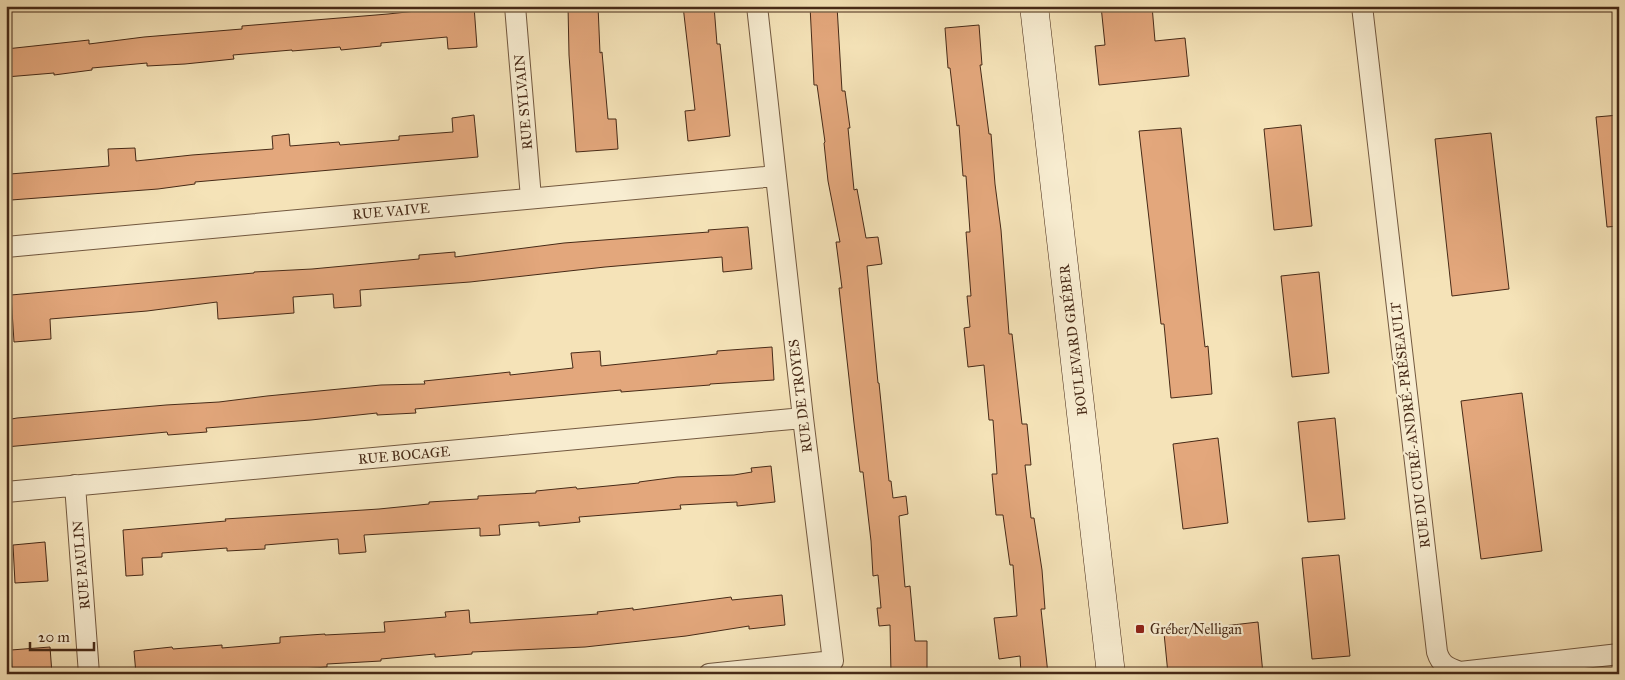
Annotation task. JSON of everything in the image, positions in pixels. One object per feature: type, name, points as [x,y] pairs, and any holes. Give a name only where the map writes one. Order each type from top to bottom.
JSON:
[{"type":"main road","name":"BOULEVARD GRÉBER","points":[[1034,6],[1112,674]]},
{"type":"street","name":"RUE SYLVAIN","points":[[515,6],[531,198]]},
{"type":"street","name":"RUE DE TROYES","points":[[709,674],[833,661],[802,418],[757,6]]},
{"type":"street","name":"RUE DU CURÉ-ANDRÉ-PRÉSEAULT","points":[[1362,6],[1437,652],[1441,663],[1460,672],[1619,654]]},
{"type":"street","name":"RUE VAIVE","points":[[6,247],[776,176]]},
{"type":"street","name":"RUE BOCAGE","points":[[6,492],[802,418]]},
{"type":"street","name":"RUE PAULIN","points":[[75,485],[90,674]]},
{"type":"building","points":[[444,6],[474,6],[477,47],[448,49],[447,37],[381,43],[381,46],[341,50],[340,47],[292,50],[233,55],[234,59],[185,64],[147,66],[147,63],[92,68],[92,70],[54,75],[54,73],[6,77],[6,49],[89,40],[89,44],[144,37],[242,29],[242,26],[388,14],[444,8]]},
{"type":"building","points":[[568,6],[598,6],[600,53],[602,52],[608,119],[616,119],[618,149],[576,152],[569,55]]},
{"type":"building","points":[[683,6],[714,6],[717,44],[720,44],[730,136],[688,141],[685,111],[695,110]]},
{"type":"building","points":[[810,6],[837,6],[842,91],[845,91],[850,128],[848,128],[854,190],[857,189],[866,238],[878,237],[882,264],[867,266],[878,383],[889,481],[891,481],[893,498],[906,496],[908,514],[899,516],[905,587],[910,586],[915,641],[927,641],[927,674],[891,674],[890,625],[879,626],[877,608],[881,608],[878,575],[873,576],[863,472],[860,472],[839,288],[842,288],[836,242],[840,242],[828,181],[817,85],[814,85]]},
{"type":"building","points":[[1101,6],[1152,6],[1155,41],[1185,38],[1189,76],[1099,85],[1095,46],[1105,45]]},
{"type":"building","points":[[979,25],[982,65],[980,65],[989,134],[991,134],[1009,334],[1012,334],[1022,424],[1027,424],[1031,465],[1025,465],[1031,518],[1034,518],[1042,570],[1045,609],[1041,609],[1048,674],[1021,674],[1020,656],[999,659],[994,618],[1017,616],[1013,565],[1010,565],[1003,515],[996,515],[992,474],[997,474],[993,420],[989,420],[984,365],[968,367],[964,328],[970,327],[967,296],[971,296],[966,232],[970,232],[966,176],[963,176],[959,125],[957,126],[950,68],[948,68],[945,28]]},
{"type":"building","points":[[474,115],[478,157],[195,182],[195,184],[158,189],[11,200],[10,174],[109,166],[108,149],[135,148],[136,161],[273,149],[272,136],[289,134],[290,146],[339,142],[340,145],[399,140],[399,136],[453,132],[452,118]]},
{"type":"building","points":[[1619,115],[1619,226],[1607,227],[1596,117]]},
{"type":"building","points":[[1301,125],[1312,226],[1274,230],[1264,129]]},
{"type":"building","points":[[1181,128],[1205,347],[1208,346],[1212,394],[1171,398],[1164,324],[1161,324],[1139,131]]},
{"type":"building","points":[[1491,133],[1509,289],[1452,296],[1435,139]]},
{"type":"building","points":[[748,227],[752,269],[723,272],[722,257],[605,267],[470,282],[360,290],[361,306],[334,308],[333,294],[293,297],[294,313],[218,319],[217,302],[147,311],[50,319],[51,339],[14,342],[11,295],[254,272],[312,269],[419,259],[419,255],[455,252],[455,257],[564,243],[709,232],[708,230]]},
{"type":"building","points":[[1319,272],[1329,373],[1292,377],[1281,276]]},
{"type":"building","points":[[772,347],[774,380],[621,392],[621,390],[415,409],[416,413],[377,415],[377,413],[206,428],[207,432],[168,435],[167,432],[6,447],[6,420],[17,418],[219,402],[381,385],[425,384],[424,381],[573,368],[571,353],[600,351],[601,366],[717,354],[717,351]]},
{"type":"building","points":[[1522,393],[1542,551],[1481,559],[1461,401]]},
{"type":"building","points":[[1335,418],[1345,519],[1308,522],[1298,422]]},
{"type":"building","points":[[1218,438],[1228,523],[1183,529],[1173,444]]},
{"type":"building","points":[[771,466],[775,502],[737,506],[737,502],[680,505],[681,509],[579,517],[580,522],[539,526],[539,522],[499,525],[500,535],[480,536],[480,528],[364,535],[366,552],[339,554],[338,539],[265,545],[265,549],[227,551],[227,548],[162,553],[162,557],[142,558],[143,575],[126,576],[123,530],[226,521],[225,519],[379,509],[429,504],[429,502],[478,499],[478,496],[536,493],[536,491],[639,483],[677,477],[734,475],[752,472],[751,468]]},
{"type":"building","points":[[45,542],[48,581],[15,583],[13,545]]},
{"type":"building","points":[[1339,555],[1350,656],[1312,659],[1302,558]]},
{"type":"building","points":[[782,595],[785,625],[749,629],[749,626],[686,636],[585,647],[472,652],[472,654],[435,657],[435,654],[381,659],[381,661],[327,664],[327,667],[275,671],[276,674],[136,674],[134,651],[222,645],[222,648],[280,643],[280,637],[385,632],[384,622],[446,617],[445,612],[469,610],[470,623],[598,614],[597,612],[633,608],[633,610],[731,597],[732,600]]},
{"type":"building","points":[[1258,622],[1263,674],[1168,674],[1164,633]]},
{"type":"building","points":[[50,647],[52,674],[13,674],[11,650]]},
{"type":"place","name":"Gréber/Nelligan","points":[[1140,629]]}]
